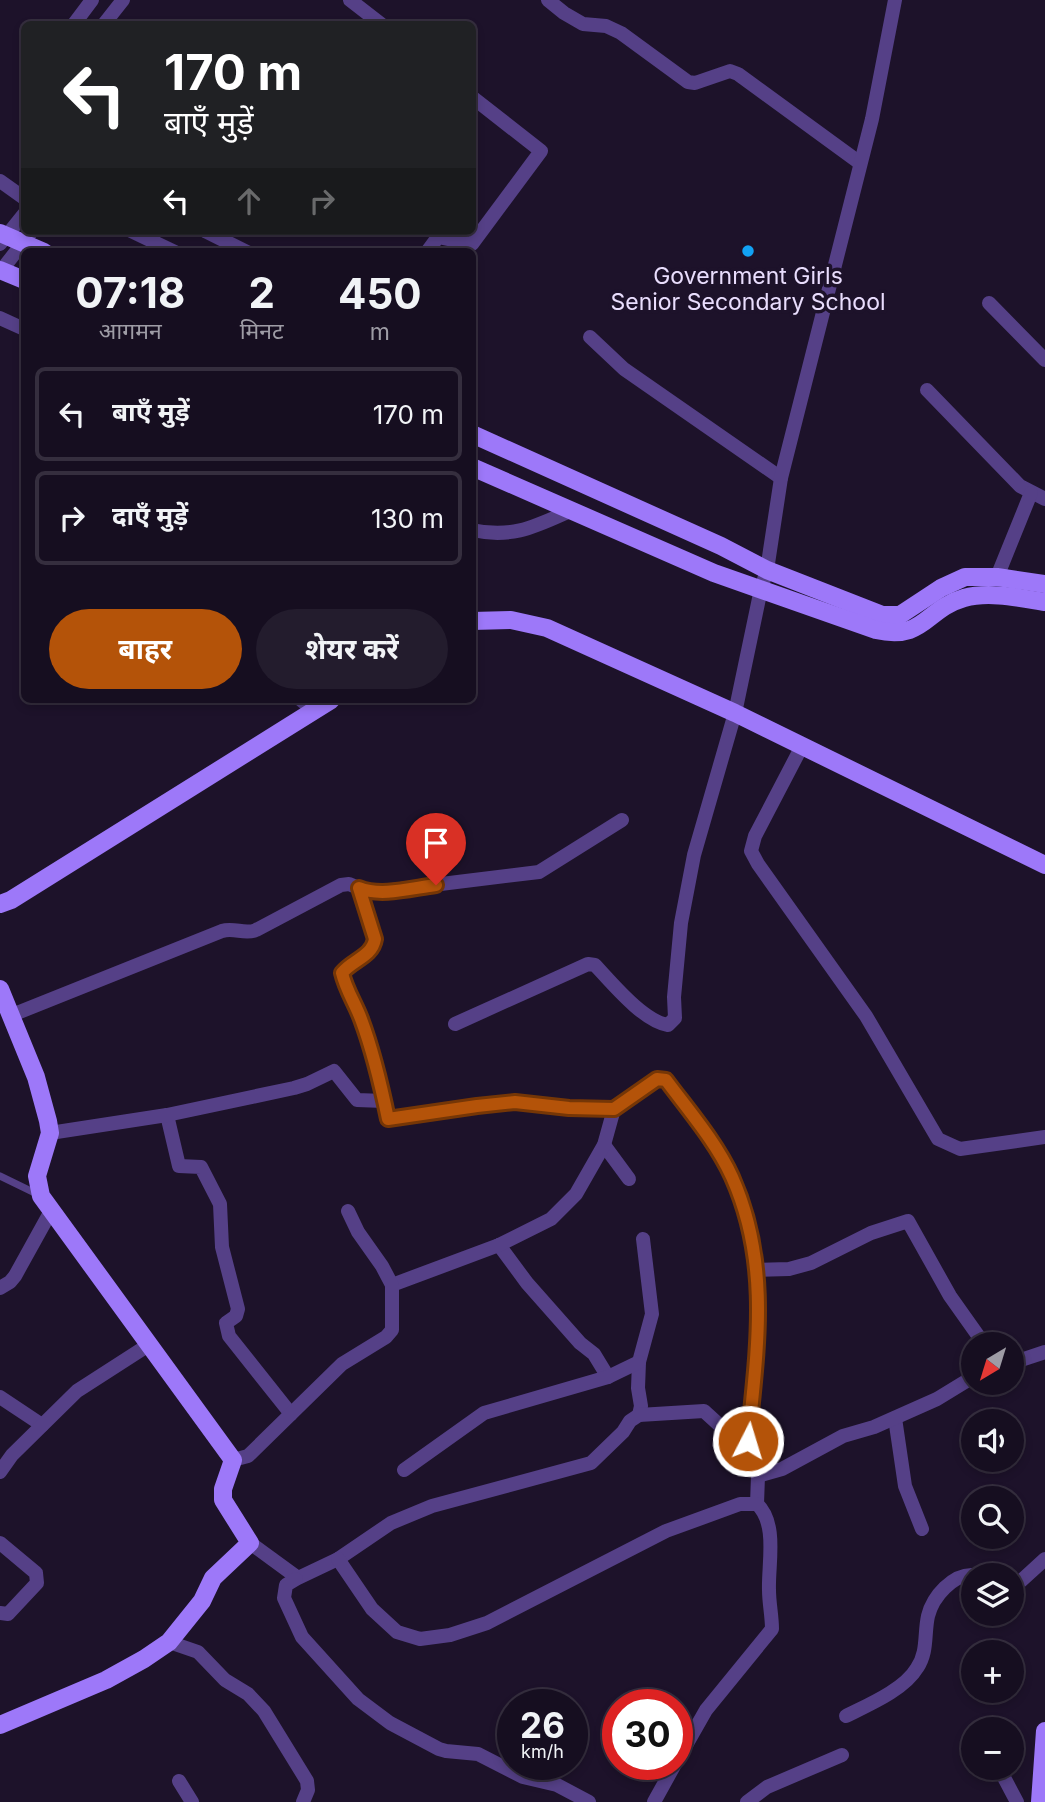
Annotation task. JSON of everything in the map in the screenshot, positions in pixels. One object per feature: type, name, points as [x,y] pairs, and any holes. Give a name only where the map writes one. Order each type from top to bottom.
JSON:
[{"type":"street","points":[[76,21],[92,0]]},
{"type":"street","points":[[106,21],[124,0]]},
{"type":"street","points":[[350,0],[376,21]]},
{"type":"street","points":[[548,0],[583,24],[606,26],[621,33],[688,82],[695,83],[730,71],[738,74],[860,163]]},
{"type":"street","points":[[455,1024],[591,964],[628,999],[661,1024],[668,1025],[675,1018],[674,997],[681,923],[694,855],[735,713],[767,570],[781,478],[872,119],[895,0]]},
{"type":"street","points":[[430,248],[438,237],[472,244],[541,151],[476,100]]},
{"type":"street","points":[[0,181],[21,196]]},
{"type":"street","points":[[139,235],[167,248]]},
{"type":"street","points":[[213,235],[239,248]]},
{"type":"street","points":[[19,241],[1,270],[21,279]]},
{"type":"street","points":[[989,303],[1045,360]]},
{"type":"street","points":[[0,317],[21,327]]},
{"type":"street","points":[[590,337],[624,369],[781,478]]},
{"type":"street","points":[[928,390],[1020,486],[1038,496],[997,576]]},
{"type":"street","points":[[476,436],[720,546],[767,570],[882,615],[900,615],[965,577],[997,576],[1045,584]]},
{"type":"street","points":[[476,469],[714,573],[876,630],[894,634],[910,631],[962,598],[980,595],[1045,602]]},
{"type":"street","points":[[476,531],[504,535],[518,532],[572,510]]},
{"type":"street","points":[[476,621],[511,620],[547,628],[735,713],[1045,865]]},
{"type":"street","points":[[0,904],[11,900],[308,705]]},
{"type":"street","points":[[802,746],[755,836],[751,852],[758,864],[866,1016],[938,1139],[960,1149],[1045,1137]]},
{"type":"street","points":[[12,1015],[222,931],[233,929],[251,932],[341,886],[349,884],[371,892],[539,872],[622,820]]},
{"type":"street","points":[[359,888],[375,939],[374,946],[371,951],[347,966],[342,973],[381,1082],[388,1119],[515,1102],[569,1108],[614,1109],[657,1079],[666,1080],[703,1129],[732,1177],[745,1211],[756,1270],[760,1321],[749,1452],[758,1476],[757,1504]]},
{"type":"street","points":[[0,989],[36,1077],[50,1133],[38,1166],[37,1185],[41,1196],[233,1460]]},
{"type":"street","points":[[50,1133],[167,1115],[300,1086],[334,1071],[357,1101],[384,1101]]},
{"type":"street","points":[[393,1285],[499,1245],[551,1219],[576,1194],[604,1145],[614,1109]]},
{"type":"street","points":[[167,1115],[179,1166],[201,1167],[220,1204],[222,1247],[238,1309],[236,1316],[226,1323],[229,1336],[291,1414]]},
{"type":"street","points":[[604,1145],[629,1179]]},
{"type":"street","points":[[0,1288],[10,1283],[15,1276],[51,1211]]},
{"type":"street","points":[[233,1460],[248,1456],[342,1364],[390,1332],[393,1285],[348,1211]]},
{"type":"street","points":[[756,1270],[789,1269],[811,1264],[871,1233],[908,1221],[950,1296],[976,1332]]},
{"type":"street","points":[[639,1415],[639,1362],[652,1314],[643,1239]]},
{"type":"street","points":[[499,1245],[527,1283],[580,1343],[594,1354],[608,1377]]},
{"type":"street","points":[[0,1472],[12,1455],[77,1391],[150,1344]]},
{"type":"street","points":[[1024,1359],[1045,1352]]},
{"type":"street","points":[[404,1470],[484,1413],[608,1377],[639,1362]]},
{"type":"street","points":[[758,1476],[782,1469],[843,1436],[895,1418],[937,1399],[961,1384]]},
{"type":"street","points":[[0,1397],[42,1425]]},
{"type":"street","points":[[589,1802],[557,1785],[523,1777],[478,1754],[439,1749],[390,1723],[358,1699],[302,1637],[284,1598],[286,1585],[338,1559],[391,1523],[432,1506],[591,1463],[623,1432],[630,1421],[639,1415],[704,1411],[749,1452]]},
{"type":"street","points":[[895,1418],[905,1486],[922,1529]]},
{"type":"street","points":[[233,1460],[223,1489],[223,1500],[250,1543],[296,1579]]},
{"type":"street","points":[[338,1559],[372,1609],[397,1632],[419,1639],[450,1635],[487,1623],[666,1531],[740,1504],[757,1504],[762,1508],[772,1541],[768,1591],[772,1629],[706,1710],[693,1733]]},
{"type":"street","points":[[0,1543],[36,1573],[37,1583],[8,1614],[0,1613]]},
{"type":"street","points":[[0,1724],[106,1680],[169,1642],[202,1601],[213,1578],[250,1543]]},
{"type":"street","points":[[1024,1578],[1045,1559]]},
{"type":"street","points":[[846,1716],[883,1697],[911,1677],[921,1661],[927,1639],[928,1615],[940,1593],[961,1577]]},
{"type":"street","points":[[169,1642],[198,1652],[225,1679],[248,1694],[264,1711],[307,1781],[308,1790],[303,1802]]},
{"type":"street","points":[[1040,1802],[1045,1731]]},
{"type":"street","points":[[747,1802],[767,1787],[842,1755]]},
{"type":"street","points":[[655,1802],[667,1780]]},
{"type":"street","points":[[1005,1780],[1017,1802]]},
{"type":"street","points":[[179,1781],[192,1802]]},
{"type":"lane","points":[[0,1176],[41,1196]]},
{"type":"place","name":"Government Girls Senior Secondary School","points":[[748,251]]},
{"type":"route","points":[[436,885],[371,892],[359,888],[375,939],[374,946],[371,951],[347,966],[342,973],[381,1082],[388,1119],[515,1102],[569,1108],[614,1109],[657,1079],[666,1080],[722,1158],[745,1211],[759,1285],[760,1321],[748,1441]]}]
